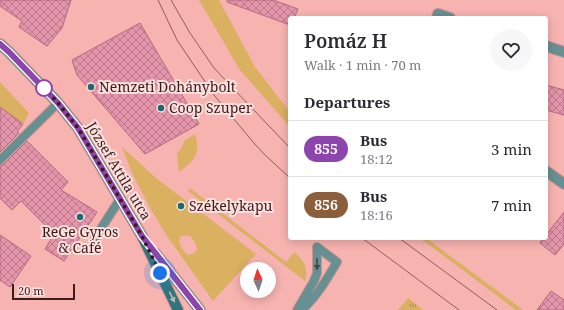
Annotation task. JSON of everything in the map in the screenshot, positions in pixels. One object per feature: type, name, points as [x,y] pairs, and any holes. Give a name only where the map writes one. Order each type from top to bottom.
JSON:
[{"type":"main road","name":"József Attila utca","points":[[0,44],[58,103],[78,128],[142,236],[178,310]]},
{"type":"main road","points":[[142,236],[200,310]]},
{"type":"street","points":[[548,47],[564,52]]},
{"type":"street","points":[[548,172],[564,184]]},
{"type":"lane","points":[[0,160],[58,103]]},
{"type":"lane","points":[[93,241],[120,199]]},
{"type":"lane","points":[[297,310],[311,287],[317,272],[317,247],[337,262],[324,283],[302,310]]},
{"type":"green space","points":[[199,0],[219,0],[255,67],[288,109],[288,125],[240,70]]},
{"type":"green space","points":[[0,82],[29,113],[23,124],[0,107]]},
{"type":"green space","points":[[195,134],[197,141],[197,152],[193,160],[179,172],[177,153],[182,148],[184,141]]},
{"type":"green space","points":[[122,147],[156,178],[256,254],[249,262],[240,262],[240,271],[213,301],[167,236],[132,173]],"holes":[[[181,236],[190,236],[195,242],[197,250],[193,254],[187,255],[179,242]]]},
{"type":"green space","points":[[190,188],[286,262],[294,252],[306,268],[305,281],[188,191]]},
{"type":"green space","points":[[423,240],[429,240],[523,310],[516,310]]},
{"type":"green space","points":[[408,298],[423,310],[398,310]]},
{"type":"building","points":[[0,0],[71,0],[62,28],[47,46],[19,27],[22,21],[0,6]]},
{"type":"building","points":[[227,0],[273,0],[298,9],[295,16],[288,16],[288,24],[227,2]]},
{"type":"building","points":[[140,23],[199,124],[145,154],[77,75],[72,60]]},
{"type":"building","points":[[548,86],[564,90],[564,115],[548,111]]},
{"type":"building","points":[[0,107],[23,124],[17,132],[19,133],[0,152]]},
{"type":"building","points":[[27,141],[68,182],[61,190],[97,212],[64,261],[45,249],[54,234],[21,201],[12,210],[0,198],[0,165],[4,164]]},
{"type":"building","points":[[564,212],[564,244],[555,255],[540,243],[542,240],[548,240],[548,232]]},
{"type":"building","points":[[0,235],[31,256],[10,287],[0,280]]},
{"type":"building","points":[[551,291],[564,300],[564,310],[537,310]]},
{"type":"tram line","points":[[158,0],[177,40],[214,95],[253,142],[288,176]]},
{"type":"tram line","points":[[171,0],[190,33],[214,68],[288,146]]},
{"type":"tram line","points":[[365,240],[459,310]]},
{"type":"tram line","points":[[402,240],[497,310]]},
{"type":"bus line","name":"855","points":[[0,44],[58,103],[78,128],[142,236],[200,310]]},
{"type":"place","name":"Nemzeti Dohánybolt","points":[[91,87]]},
{"type":"place","name":"Coop Szuper","points":[[161,108]]},
{"type":"place","name":"Székelykapu","points":[[181,206]]},
{"type":"place","name":"ReGe Gyros & Café","points":[[80,217]]},
{"type":"route","points":[[44,88],[78,128],[142,236],[160,273]]}]
